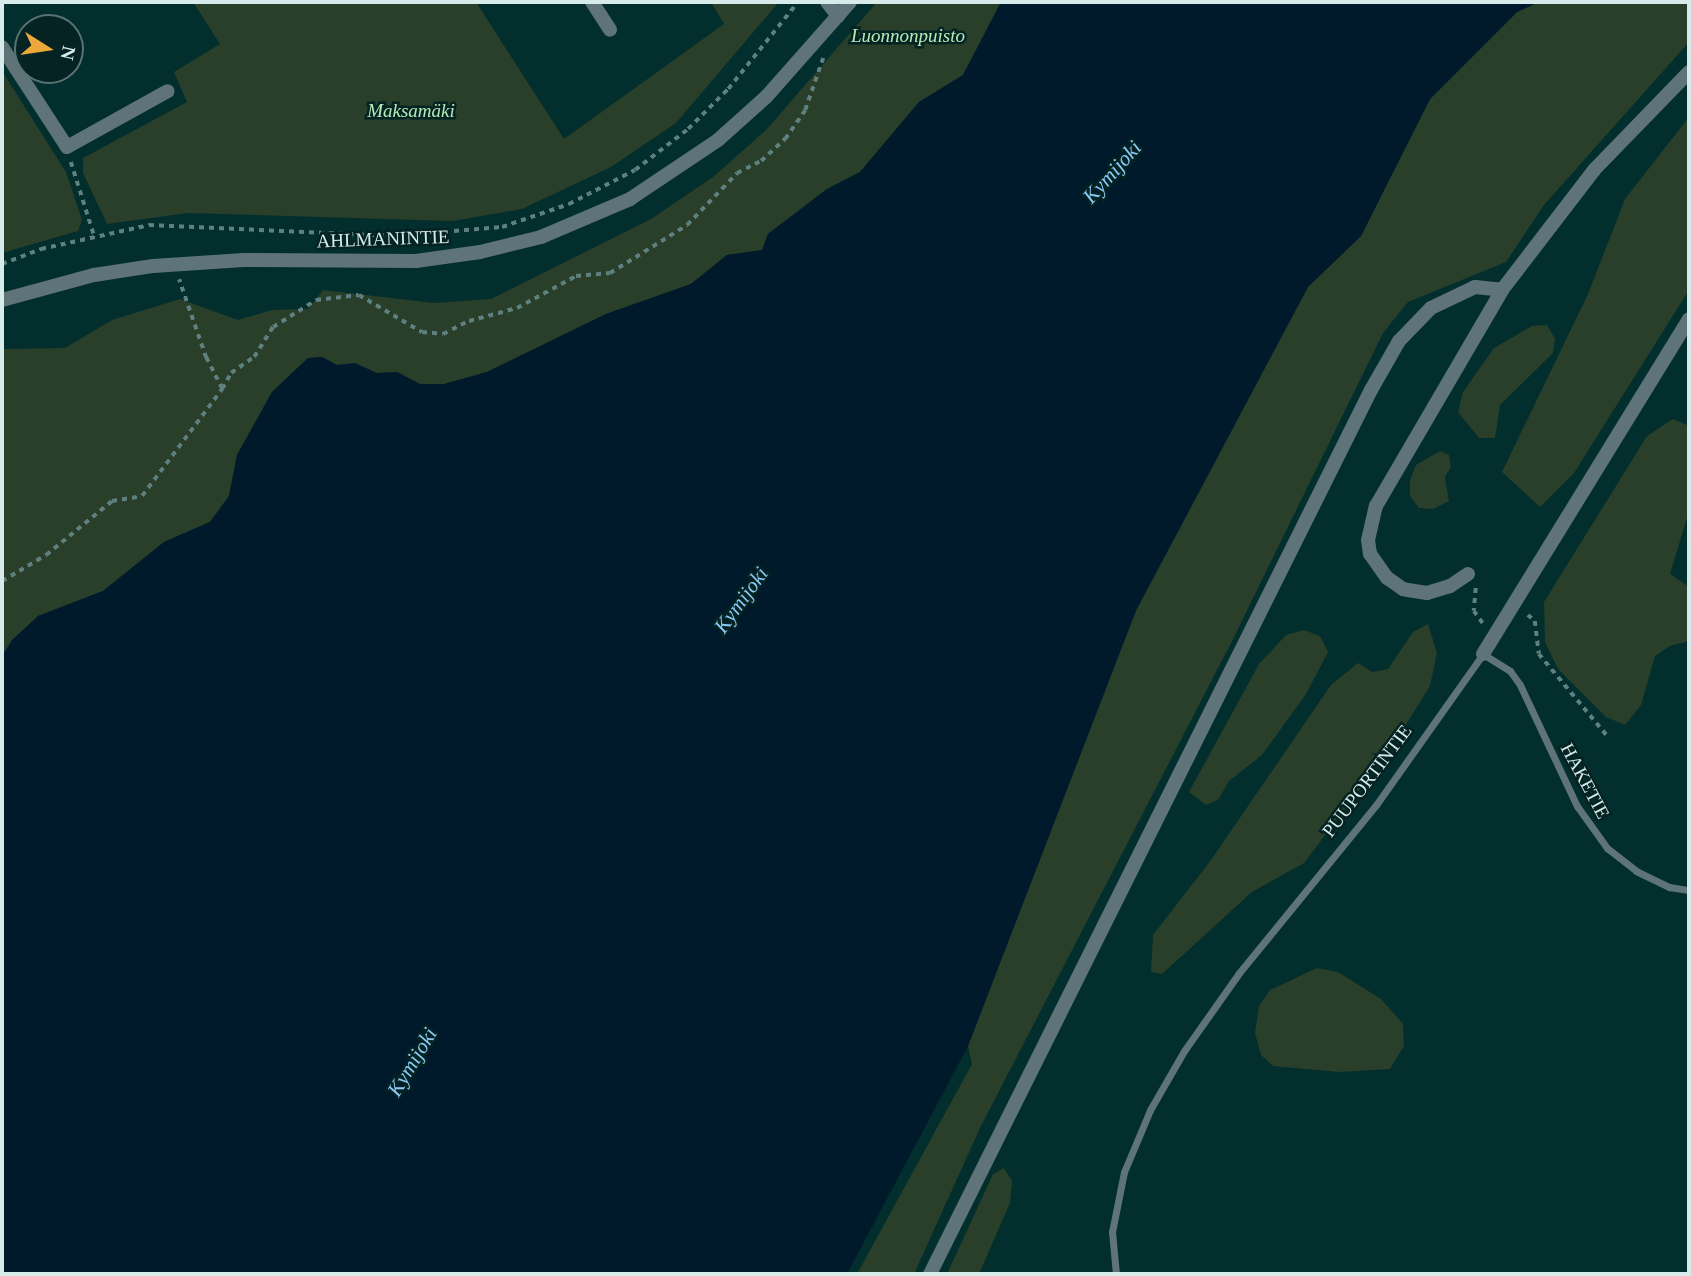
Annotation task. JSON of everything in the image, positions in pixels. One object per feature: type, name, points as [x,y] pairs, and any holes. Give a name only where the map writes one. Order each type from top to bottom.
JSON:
[{"type":"street","points":[[592,2],[610,30]]},
{"type":"street","points":[[827,2],[838,16]]},
{"type":"street","name":"AHLMANINTIE","points":[[2,300],[94,275],[177,264],[416,261],[510,246],[574,225],[640,194],[718,141],[766,97],[850,2]]},
{"type":"street","points":[[2,47],[67,147],[168,91]]},
{"type":"street","points":[[1472,577],[1441,590],[1403,589],[1377,566],[1368,540],[1376,506],[1502,290],[1594,170],[1689,72]]},
{"type":"street","points":[[930,1274],[1376,380],[1399,341],[1431,308],[1475,286],[1502,290]]},
{"type":"street","name":"PUUPORTINTIE","points":[[1483,654],[1689,319]]},
{"type":"lane","name":"HAKETIE","points":[[1483,654],[1510,671],[1520,685],[1577,806],[1607,848],[1636,871],[1668,887],[1689,890]]},
{"type":"lane","name":"PUUPORTINTIE","points":[[1116,1274],[1112,1232],[1124,1172],[1170,1075],[1239,973],[1376,805],[1483,654]]},
{"type":"path","points":[[2,264],[94,235],[149,225],[394,236],[502,227],[569,204],[635,170],[688,129],[727,89],[798,2]]},
{"type":"path","points":[[67,147],[94,235]]},
{"type":"path","points":[[2,581],[46,555],[111,501],[142,496],[222,389],[186,310],[177,264]]},
{"type":"path","points":[[1472,577],[1476,619],[1485,626],[1491,618]]},
{"type":"path","points":[[1528,615],[1535,621],[1539,654],[1609,738]]},
{"type":"green space","name":"Maksamäki","points":[[193,2],[476,2],[564,139],[724,24],[711,2],[779,2],[676,123],[611,167],[522,209],[453,221],[188,213],[107,224],[83,173],[83,158],[187,102],[174,72],[220,44]]},
{"type":"green space","name":"Luonnonpuisto","points":[[877,2],[1001,2],[963,75],[919,102],[860,172],[827,189],[768,234],[762,250],[727,255],[691,284],[606,314],[487,372],[444,384],[420,384],[397,372],[377,373],[355,364],[337,365],[322,357],[308,358],[272,392],[237,455],[229,496],[210,522],[164,542],[103,591],[38,616],[2,656],[2,349],[65,348],[112,320],[180,299],[238,320],[272,310],[308,309],[323,290],[434,303],[491,299],[651,219],[713,177],[767,129]]},
{"type":"green space","points":[[1539,2],[1689,2],[1689,42],[1544,205],[1506,262],[1408,302],[1383,333],[1231,643],[980,1128],[914,1274],[857,1274],[972,1064],[968,1046],[1136,611],[1308,287],[1361,236],[1430,99],[1517,12]]},
{"type":"green space","points":[[2,71],[66,172],[82,220],[78,231],[2,253]]},
{"type":"green space","points":[[1689,117],[1689,290],[1574,473],[1540,507],[1502,472],[1588,294],[1625,199]]},
{"type":"green space","points":[[1547,325],[1555,339],[1553,353],[1500,405],[1495,438],[1479,438],[1458,412],[1463,392],[1494,348],[1532,326]]},
{"type":"green space","points":[[1673,419],[1689,426],[1689,511],[1670,574],[1689,587],[1689,641],[1670,646],[1655,656],[1641,705],[1625,725],[1606,717],[1558,669],[1545,642],[1544,602],[1647,436]]},
{"type":"green space","points":[[1440,451],[1449,455],[1451,467],[1445,477],[1449,501],[1433,509],[1419,508],[1410,496],[1410,480],[1416,465]]},
{"type":"green space","points":[[1428,624],[1437,653],[1430,686],[1392,747],[1304,863],[1252,892],[1162,974],[1151,972],[1153,935],[1211,860],[1331,685],[1358,663],[1372,672],[1388,669],[1413,632]]},
{"type":"green space","points":[[1304,630],[1320,636],[1328,652],[1306,694],[1262,755],[1229,781],[1218,800],[1206,805],[1189,792],[1259,664],[1286,635]]},
{"type":"green space","points":[[1317,968],[1338,972],[1381,999],[1403,1024],[1404,1046],[1390,1069],[1339,1072],[1273,1066],[1261,1055],[1255,1033],[1259,1006],[1270,990]]},
{"type":"green space","points":[[1004,1168],[1012,1181],[1010,1203],[979,1274],[947,1274],[993,1174]]},
{"type":"water","name":"Kymijoki","points":[[1001,2],[1539,2],[1517,12],[1430,99],[1361,236],[1308,287],[1136,610],[968,1046],[847,1274],[2,1274],[2,656],[12,640],[38,616],[103,591],[164,542],[210,522],[229,496],[237,455],[272,392],[308,358],[322,357],[337,365],[355,363],[377,373],[397,372],[420,384],[444,384],[487,372],[606,314],[691,284],[727,255],[762,250],[768,234],[827,189],[860,172],[919,102],[963,75]]}]
